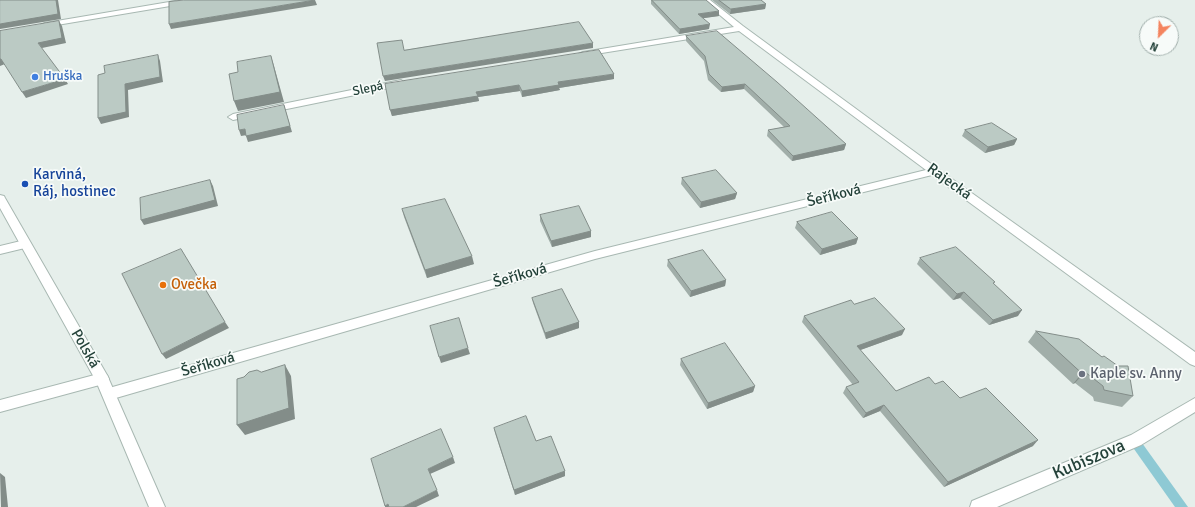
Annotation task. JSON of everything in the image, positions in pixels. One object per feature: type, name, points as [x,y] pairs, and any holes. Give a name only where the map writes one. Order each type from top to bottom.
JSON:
[{"type":"street","points":[[38,26],[194,0]]},
{"type":"street","name":"Rajecká","points":[[706,0],[740,28],[934,171],[1195,360]]},
{"type":"street","points":[[577,55],[740,28]]},
{"type":"street","name":"Slepá","points":[[233,118],[375,87],[414,81]]},
{"type":"street","name":"Šeříková","points":[[109,394],[595,255],[934,171]]},
{"type":"street","name":"Polská","points":[[0,198],[102,379],[157,507]]},
{"type":"street","points":[[0,250],[26,244]]},
{"type":"street","points":[[0,406],[102,379]]},
{"type":"street","name":"Kubiszova","points":[[978,507],[1136,440],[1195,404]]},
{"type":"building","points":[[0,0],[56,0],[58,14],[0,24]]},
{"type":"building","points":[[184,0],[315,0],[169,24],[169,2]]},
{"type":"building","points":[[652,0],[706,0],[719,11],[698,14],[710,24],[680,29]]},
{"type":"building","points":[[719,0],[761,0],[766,4],[731,9]]},
{"type":"building","points":[[59,21],[62,38],[38,43],[65,79],[22,92],[0,59],[0,31]]},
{"type":"building","points":[[579,22],[593,43],[383,76],[377,43],[402,40],[404,50]]},
{"type":"building","points":[[717,31],[846,144],[793,156],[768,130],[790,126],[745,84],[722,87],[709,74],[705,56],[686,36]]},
{"type":"building","points":[[599,50],[614,74],[558,82],[559,85],[522,91],[519,85],[476,92],[478,96],[390,110],[385,84]]},
{"type":"building","points":[[158,55],[160,77],[125,84],[126,112],[98,118],[98,75],[105,73],[104,66]]},
{"type":"building","points":[[271,56],[280,92],[234,101],[229,74],[238,72],[237,62]]},
{"type":"building","points":[[284,105],[290,126],[246,136],[245,129],[239,130],[237,115]]},
{"type":"building","points":[[992,123],[1017,139],[988,147],[965,130]]},
{"type":"building","points":[[716,170],[737,193],[701,202],[682,178]]},
{"type":"building","points":[[210,180],[215,200],[141,220],[140,198]]},
{"type":"building","points":[[445,199],[472,256],[425,270],[402,209]]},
{"type":"building","points":[[579,206],[591,231],[551,241],[540,215]]},
{"type":"building","points":[[832,212],[858,238],[822,249],[797,222]]},
{"type":"building","points":[[956,247],[995,282],[993,283],[1022,310],[993,320],[964,292],[957,294],[920,258]]},
{"type":"building","points":[[181,249],[225,322],[162,354],[122,274]]},
{"type":"building","points":[[703,250],[726,280],[691,291],[668,260]]},
{"type":"building","points":[[562,289],[579,322],[545,333],[532,298]]},
{"type":"building","points":[[875,298],[905,329],[857,346],[896,391],[929,377],[935,384],[943,381],[960,398],[986,388],[1038,440],[948,482],[884,405],[866,413],[846,387],[859,382],[804,316],[851,300],[854,304]]},
{"type":"building","points":[[459,318],[468,348],[439,357],[430,326]]},
{"type":"building","points":[[1036,331],[1079,339],[1102,357],[1104,356],[1118,366],[1128,366],[1133,396],[1104,390],[1103,386],[1085,372],[1082,373]]},
{"type":"building","points":[[725,343],[755,386],[708,403],[681,359]]},
{"type":"building","points":[[285,365],[289,408],[237,425],[237,379],[244,377],[249,372],[257,370],[261,372]]},
{"type":"building","points":[[526,416],[536,441],[551,436],[565,471],[514,490],[494,428]]},
{"type":"building","points":[[441,429],[453,457],[428,469],[437,490],[403,507],[389,507],[388,504],[385,506],[371,459]]},
{"type":"waterway","points":[[1138,446],[1182,507]]},
{"type":"place","name":"Hruška","points":[[35,77]]},
{"type":"place","name":"Karviná, Ráj, hostinec","points":[[25,184]]},
{"type":"place","name":"Ovečka","points":[[163,285]]},
{"type":"place","name":"Kaple sv. Anny","points":[[1082,374]]}]
